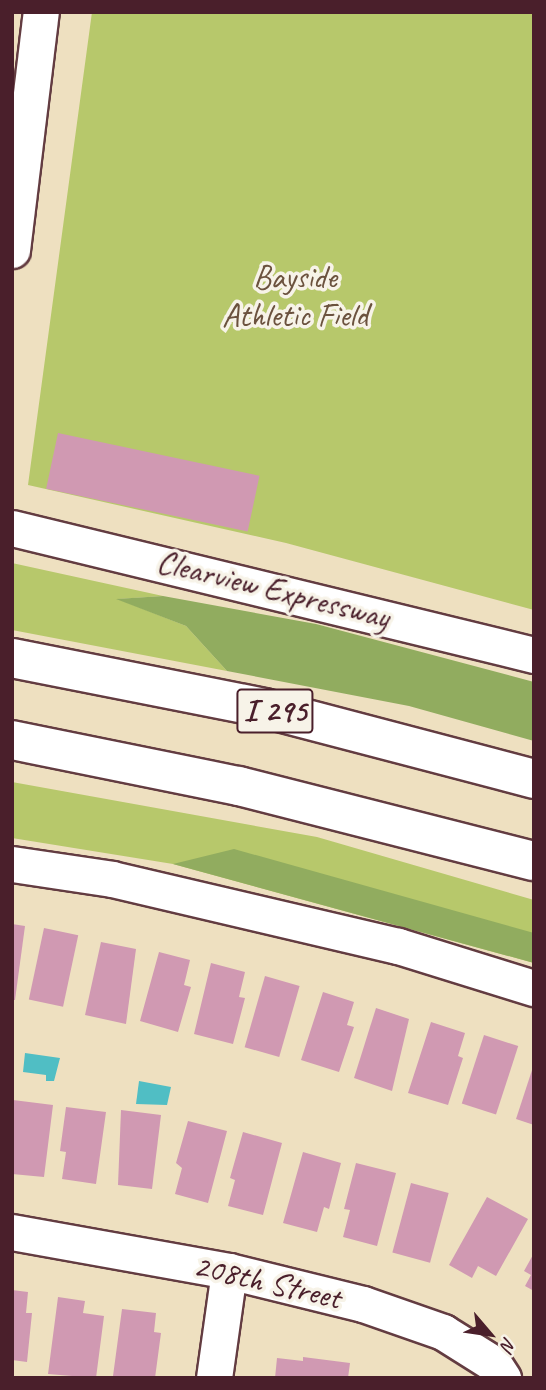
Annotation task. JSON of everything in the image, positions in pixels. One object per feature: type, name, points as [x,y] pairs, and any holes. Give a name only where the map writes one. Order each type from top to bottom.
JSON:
[{"type":"highway","name":"I 295","points":[[12,658],[264,708],[534,779]]},
{"type":"highway","name":"I 295","points":[[12,740],[239,786],[534,861]]},
{"type":"street","points":[[12,250],[18,163],[41,12]]},
{"type":"street","name":"Clearview Expressway","points":[[12,528],[534,655]]},
{"type":"street","points":[[12,864],[112,879],[398,946],[534,988]]},
{"type":"street","name":"208th Street","points":[[12,1232],[229,1271],[363,1304],[443,1332],[494,1364],[503,1378]]},
{"type":"street","points":[[214,1378],[229,1271]]},
{"type":"green space","name":"Bayside Athletic Field","points":[[92,12],[534,12],[534,610],[286,543],[28,485]]},
{"type":"green space","points":[[12,563],[163,596],[118,599],[186,626],[227,671],[12,630]]},
{"type":"green space","points":[[163,596],[316,624],[534,682],[534,741],[409,706],[227,671],[186,626],[116,599]]},
{"type":"green space","points":[[12,782],[317,837],[534,900],[534,963],[173,864],[12,838]]},
{"type":"green space","points":[[234,849],[534,933],[534,963],[173,864]]},
{"type":"water","points":[[25,1053],[60,1058],[54,1081],[46,1081],[46,1075],[23,1072]]},
{"type":"water","points":[[139,1081],[171,1087],[167,1105],[136,1104]]},
{"type":"building","points":[[58,433],[259,476],[248,532],[46,489]]},
{"type":"building","points":[[12,924],[25,926],[15,1000],[12,1000]]},
{"type":"building","points":[[44,928],[78,935],[63,1007],[29,999]]},
{"type":"building","points":[[101,942],[136,949],[126,1024],[85,1015]]},
{"type":"building","points":[[159,952],[190,960],[184,985],[191,987],[178,1032],[140,1021]]},
{"type":"building","points":[[211,963],[245,972],[239,997],[245,998],[233,1044],[194,1034]]},
{"type":"building","points":[[265,976],[300,986],[279,1057],[245,1047]]},
{"type":"building","points":[[323,992],[354,1002],[347,1025],[354,1027],[339,1072],[301,1060]]},
{"type":"building","points":[[376,1008],[409,1019],[392,1091],[354,1078]]},
{"type":"building","points":[[431,1022],[465,1033],[458,1056],[463,1058],[448,1105],[408,1093]]},
{"type":"building","points":[[484,1035],[518,1046],[496,1115],[462,1103]]},
{"type":"building","points":[[534,1067],[534,1125],[516,1119]]},
{"type":"building","points":[[13,1100],[53,1105],[44,1177],[12,1174]]},
{"type":"building","points":[[66,1107],[106,1112],[96,1184],[62,1179],[66,1152],[60,1151]]},
{"type":"building","points":[[121,1110],[161,1115],[152,1189],[118,1185]]},
{"type":"building","points":[[188,1121],[227,1131],[208,1203],[175,1194],[182,1168],[176,1163]]},
{"type":"building","points":[[243,1132],[282,1143],[263,1215],[228,1206],[235,1180],[230,1178]]},
{"type":"building","points":[[303,1152],[341,1163],[329,1209],[324,1207],[317,1232],[283,1223]]},
{"type":"building","points":[[356,1163],[396,1173],[377,1246],[343,1237],[350,1210],[344,1209]]},
{"type":"building","points":[[411,1183],[449,1193],[430,1263],[392,1253]]},
{"type":"building","points":[[487,1197],[528,1219],[496,1276],[478,1266],[472,1278],[449,1265]]},
{"type":"building","points":[[534,1253],[534,1291],[525,1286],[531,1275],[524,1271]]},
{"type":"building","points":[[12,1290],[28,1292],[26,1313],[32,1313],[27,1362],[12,1360]]},
{"type":"building","points":[[58,1297],[85,1301],[83,1313],[104,1316],[96,1378],[48,1374]]},
{"type":"building","points":[[122,1309],[156,1313],[154,1332],[161,1333],[155,1378],[113,1376]]},
{"type":"building","points":[[303,1357],[350,1363],[348,1378],[275,1378],[277,1358],[303,1361]]}]
